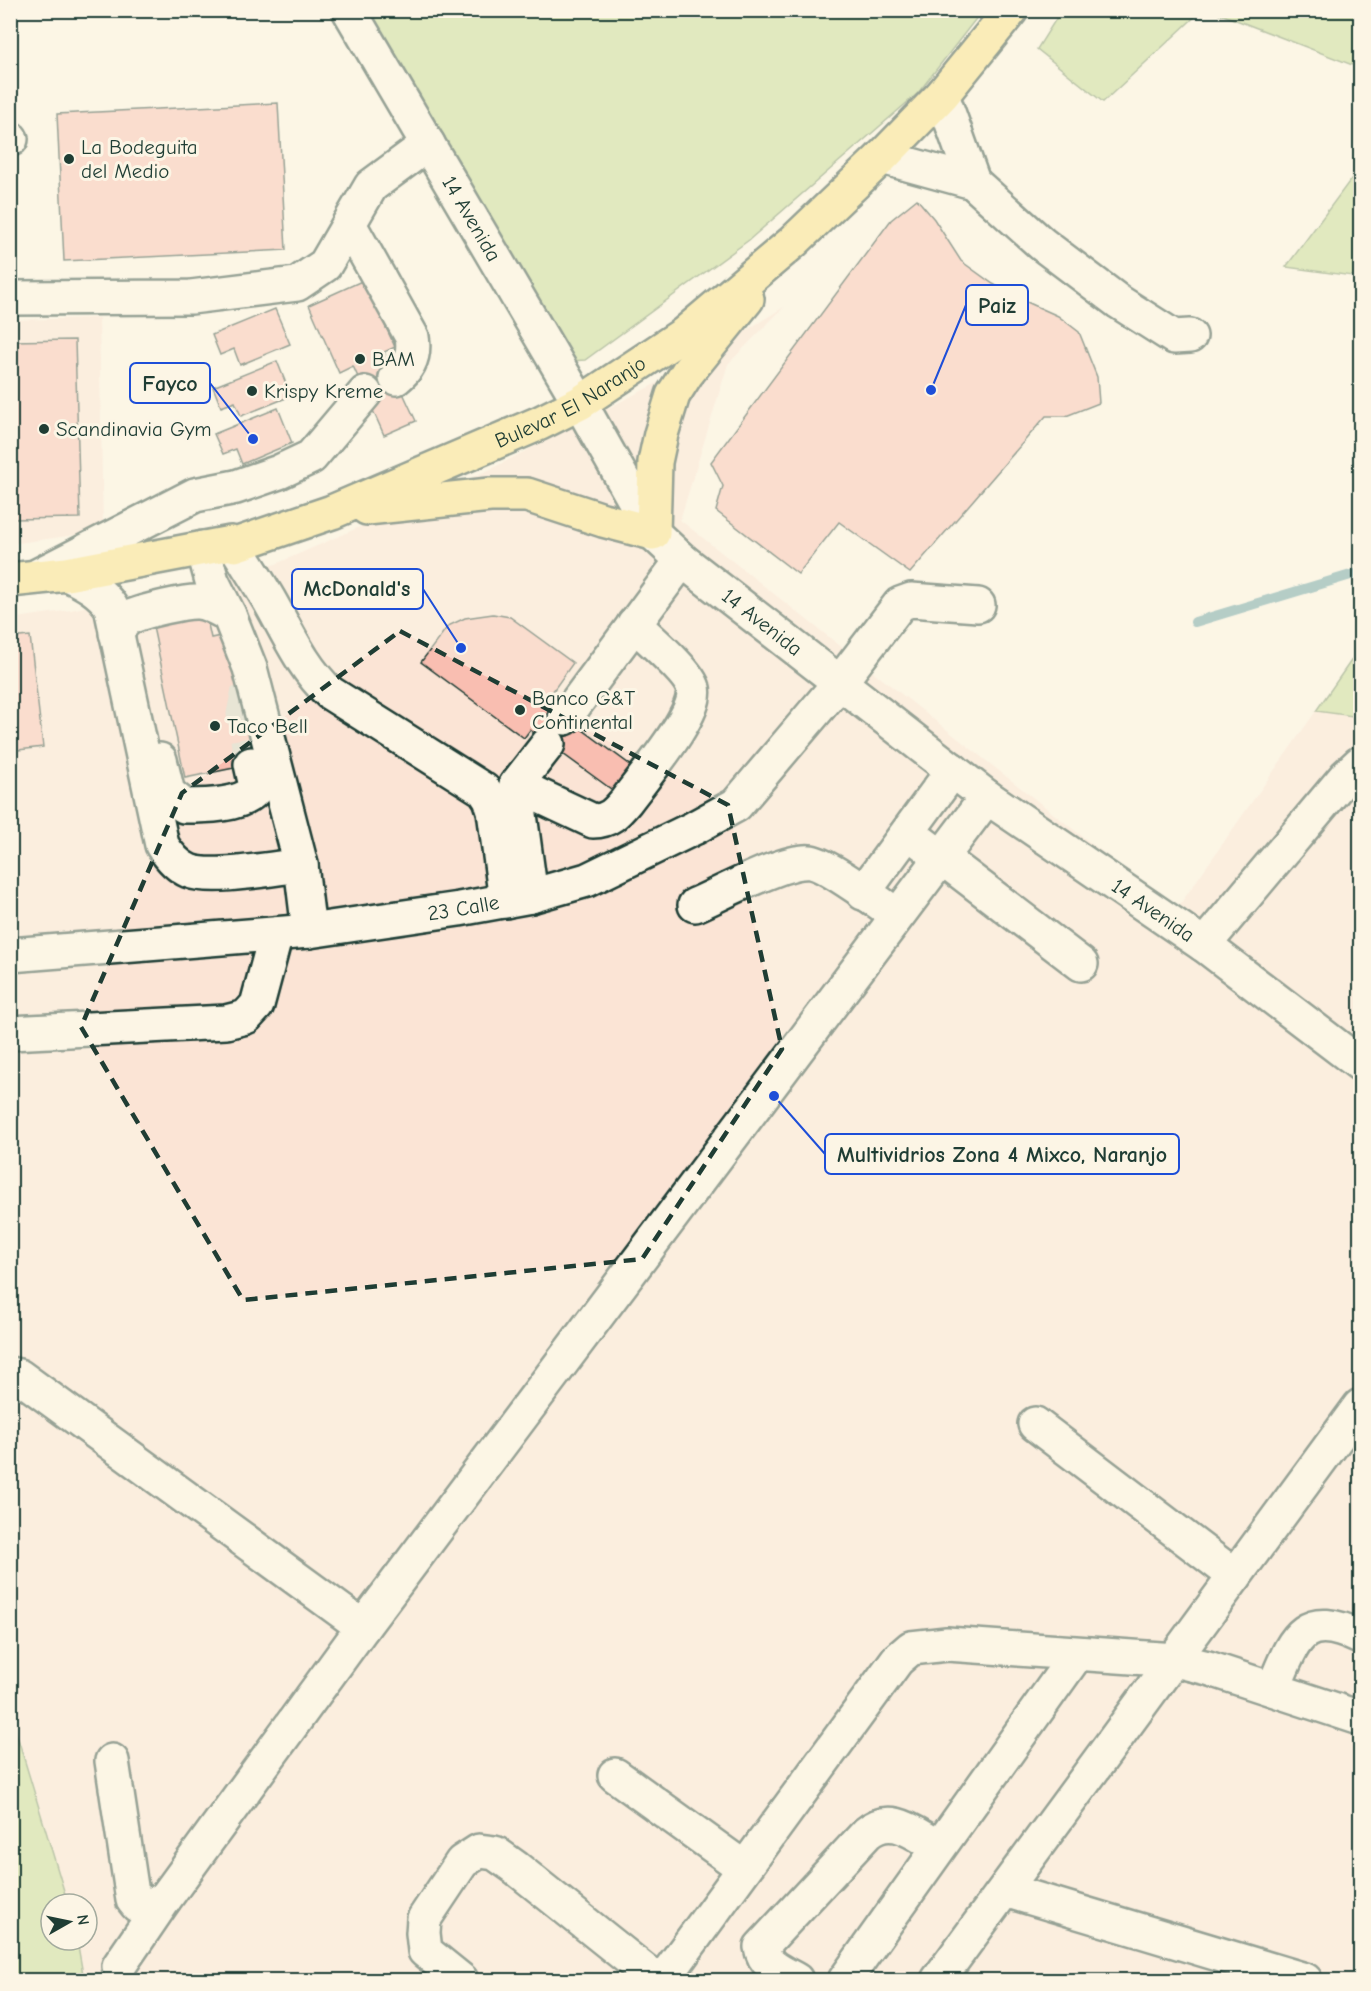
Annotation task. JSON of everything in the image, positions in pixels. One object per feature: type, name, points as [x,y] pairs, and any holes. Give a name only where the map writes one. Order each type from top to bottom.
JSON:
[{"type":"main road","name":"Bulevar El Naranjo","points":[[21,579],[68,574],[231,543],[235,545],[332,512],[540,423],[580,403],[684,334],[793,243],[942,95],[1011,10]]},
{"type":"main road","points":[[332,512],[509,493],[550,501],[603,520],[653,533],[655,462],[661,434],[674,395],[687,373],[793,243]]},
{"type":"street","name":"14 Avenida","points":[[349,10],[580,403],[653,533],[682,560],[841,681],[987,797],[1204,945],[1360,1064]]},
{"type":"street","points":[[942,95],[973,182]]},
{"type":"street","points":[[13,298],[191,297],[297,284],[325,265],[371,186],[428,144]]},
{"type":"street","points":[[882,157],[973,182],[1042,243],[1119,302],[1174,337],[1190,336]]},
{"type":"street","points":[[350,224],[412,337],[411,360],[396,378]]},
{"type":"street","points":[[21,579],[195,495],[236,488],[311,457],[365,393]]},
{"type":"street","points":[[235,545],[316,681],[330,693],[484,790],[494,811],[518,898]]},
{"type":"street","points":[[203,548],[212,581],[229,615],[249,679],[301,865],[309,931]]},
{"type":"street","points":[[518,898],[516,785],[682,560]]},
{"type":"street","points":[[68,574],[84,582],[105,598],[111,607],[162,845],[177,864],[208,875],[301,865]]},
{"type":"street","name":"23 Calle","points":[[10,955],[309,931],[518,898],[586,880],[736,805],[841,681],[900,604],[911,600],[978,605]]},
{"type":"street","points":[[116,633],[132,616],[183,604],[197,602],[209,604],[229,615]]},
{"type":"street","points":[[516,785],[593,821],[605,821],[626,801],[686,720],[693,702],[694,688],[691,682],[634,624]]},
{"type":"street","points":[[138,734],[159,758],[168,793],[184,806],[207,807],[248,798],[254,791],[255,782],[251,764]]},
{"type":"street","points":[[1204,945],[1346,776],[1360,763]]},
{"type":"street","points":[[863,893],[953,770]]},
{"type":"street","points":[[119,1966],[164,1900],[363,1627],[987,797]]},
{"type":"street","points":[[908,832],[1081,964]]},
{"type":"street","points":[[695,905],[790,863],[812,862],[835,873],[897,915]]},
{"type":"street","points":[[10,1033],[226,1022],[246,1017],[257,1005],[276,934]]},
{"type":"street","points":[[10,1374],[19,1376],[363,1627]]},
{"type":"street","points":[[938,1980],[1360,1406]]},
{"type":"street","points":[[1035,1424],[1235,1576]]},
{"type":"street","points":[[1273,1689],[1291,1647],[1303,1633],[1313,1626],[1342,1628],[1360,1637]]},
{"type":"street","points":[[663,1980],[897,1660],[911,1648],[947,1644],[1175,1660],[1208,1668],[1360,1718]]},
{"type":"street","points":[[845,1980],[1077,1654]]},
{"type":"street","points":[[112,1761],[133,1900],[137,1905],[147,1905],[164,1900]]},
{"type":"street","points":[[615,1775],[744,1868]]},
{"type":"street","points":[[796,1980],[768,1964],[762,1955],[761,1947],[867,1833],[877,1825],[886,1823],[939,1847]]},
{"type":"street","points":[[461,1980],[425,1951],[424,1919],[462,1862],[479,1851],[495,1853],[509,1863],[656,1980]]},
{"type":"street","points":[[1005,1890],[1305,1980]]},
{"type":"highlighted area","points":[[400,631],[728,805],[782,1049],[642,1259],[243,1300],[81,1027],[182,793]]},
{"type":"shaded area","points":[[784,307],[728,364],[680,520],[1176,910],[1316,711],[1360,717],[1360,1980],[84,1980],[79,1952],[99,1952],[99,1892],[64,1892],[11,1712],[10,619],[71,610],[276,564],[491,469],[684,369]]},
{"type":"shaded area","name":"Scandinavia Gym","points":[[99,318],[103,531],[11,544],[10,320]]},
{"type":"green space","points":[[363,11],[982,11],[918,93],[749,240],[585,360],[570,361]]},
{"type":"green space","points":[[1061,11],[1201,11],[1103,102],[1037,49]]},
{"type":"green space","points":[[1213,11],[1360,11],[1360,68]]},
{"type":"green space","points":[[1360,167],[1360,277],[1286,267]]},
{"type":"green space","points":[[1360,648],[1360,717],[1316,711]]},
{"type":"green space","points":[[10,1712],[64,1892],[39,1892],[39,1952],[79,1952],[84,1980],[11,1980]]},
{"type":"building","points":[[278,103],[286,250],[64,261],[57,114]]},
{"type":"building","points":[[917,199],[934,219],[961,261],[993,284],[1058,316],[1079,332],[1097,377],[1099,403],[1066,416],[1046,416],[910,573],[839,522],[798,574],[716,511],[723,486],[711,462],[891,220]]},
{"type":"building","name":"BAM","points":[[364,280],[395,347],[384,352],[416,421],[384,435],[353,366],[339,373],[309,305]]},
{"type":"building","points":[[275,309],[290,344],[240,365],[234,349],[220,355],[212,335]]},
{"type":"building","name":"Scandinavia Gym","points":[[75,340],[80,518],[10,519],[10,341]]},
{"type":"building","name":"Krispy Kreme","points":[[277,361],[291,396],[241,416],[235,402],[221,407],[213,387]]},
{"type":"building","points":[[278,408],[292,443],[242,464],[236,449],[223,454],[214,434]]},
{"type":"building","name":"Taco Bell","points":[[205,611],[211,638],[234,633],[263,762],[185,778],[152,622]]},
{"type":"building","name":"Banco G&T Continental","points":[[493,614],[510,617],[573,663],[545,702],[640,772],[622,797],[530,730],[524,738],[421,662],[448,626],[465,618]]},
{"type":"building","points":[[30,636],[43,747],[10,751],[10,638]]},
{"type":"waterway","points":[[1195,622],[1354,574],[1360,576]]},
{"type":"tunnel","points":[[248,690],[243,714],[251,764]]},
{"type":"place","name":"La Bodeguita del Medio","points":[[69,159]]},
{"type":"place","name":"BAM","points":[[360,359]]},
{"type":"place","name":"Paiz","points":[[931,390]]},
{"type":"place","name":"Krispy Kreme","points":[[252,391]]},
{"type":"place","name":"Scandinavia Gym","points":[[44,429]]},
{"type":"place","name":"Fayco","points":[[253,439]]},
{"type":"place","name":"McDonald's","points":[[461,648]]},
{"type":"place","name":"Banco G&T Continental","points":[[520,710]]},
{"type":"place","name":"Taco Bell","points":[[215,726]]},
{"type":"place","name":"Multividrios Zona 4 Mixco, Naranjo","points":[[774,1096]]}]
